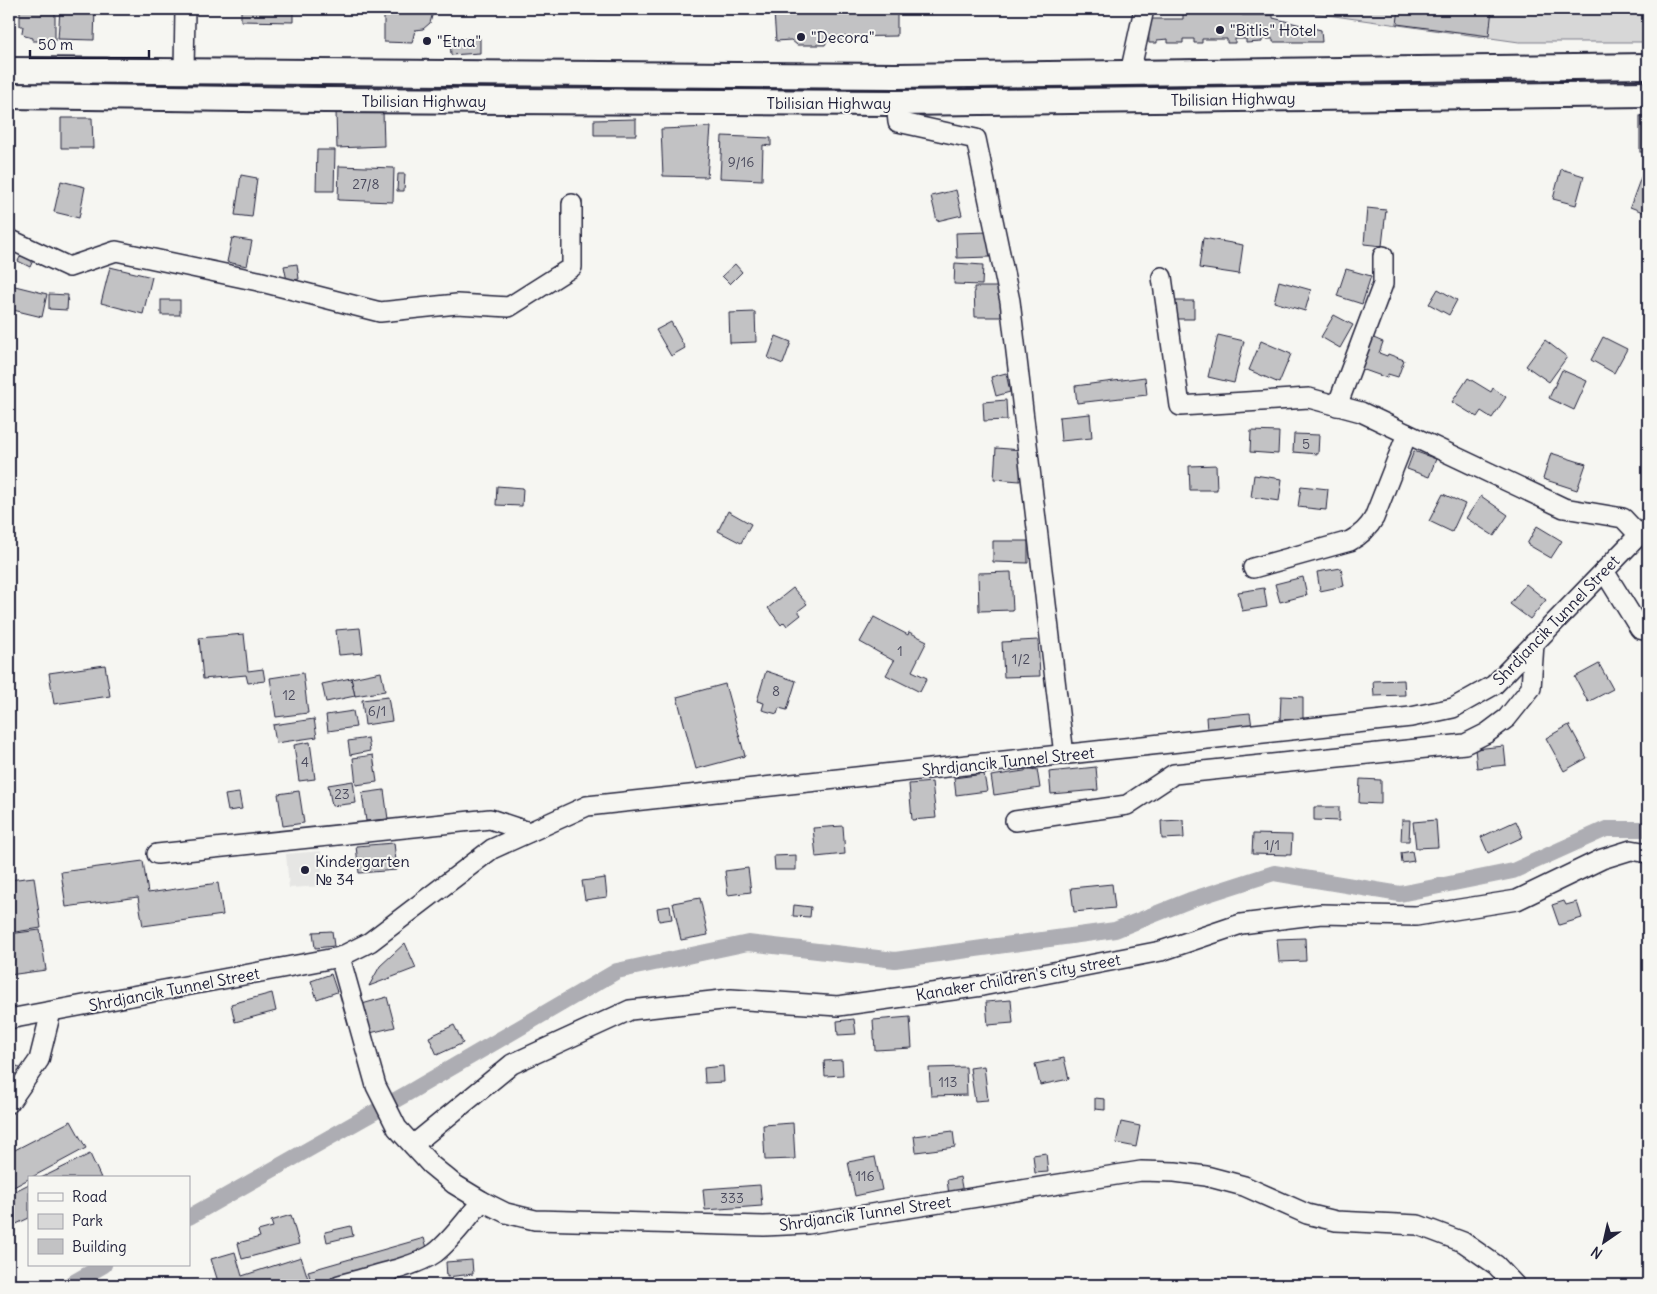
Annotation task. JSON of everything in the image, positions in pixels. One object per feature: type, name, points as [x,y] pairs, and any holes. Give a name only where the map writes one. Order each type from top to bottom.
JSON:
[{"type":"main road","name":"Tbilisian Highway","points":[[9,70],[886,76],[1648,66]]},
{"type":"main road","name":"Tbilisian Highway","points":[[9,96],[896,103],[1648,94]]},
{"type":"street","points":[[184,71],[185,9]]},
{"type":"street","points":[[1130,73],[1144,9]]},
{"type":"street","points":[[896,103],[898,122],[976,139],[1010,301],[1064,755]]},
{"type":"street","points":[[9,239],[69,267],[116,251],[258,281],[380,312],[457,304],[509,307],[572,267],[572,204]]},
{"type":"street","points":[[1337,406],[1383,284],[1383,256]]},
{"type":"street","points":[[1162,277],[1180,406],[1309,398],[1361,412],[1564,508],[1623,518],[1644,532]]},
{"type":"street","points":[[1253,568],[1350,541],[1360,536],[1369,527],[1374,518],[1407,434]]},
{"type":"street","name":"Shrdjancik Tunnel Street","points":[[9,1019],[340,957],[370,942],[492,850],[587,806],[1411,717],[1453,708],[1494,685],[1644,532]]},
{"type":"street","points":[[1604,571],[1640,629],[1648,631]]},
{"type":"street","points":[[1015,821],[1127,804],[1174,774],[1465,744],[1487,733],[1507,718],[1531,688],[1534,643]]},
{"type":"street","points":[[157,854],[490,819],[529,832]]},
{"type":"street","name":"Kanaker children's city street","points":[[413,1145],[512,1064],[630,1010],[731,998],[838,1006],[982,986],[1161,951],[1241,924],[1322,914],[1416,916],[1517,900],[1602,859],[1632,850],[1648,853]]},
{"type":"street","name":"Shrdjancik Tunnel Street","points":[[340,957],[376,1086],[397,1128],[431,1165],[454,1184],[506,1213],[535,1220],[808,1224],[1141,1171],[1176,1172],[1206,1176],[1244,1186],[1307,1214],[1336,1221],[1418,1225],[1463,1242],[1496,1265],[1516,1285]]},
{"type":"street","points":[[9,1102],[39,1060],[51,1012]]},
{"type":"street","points":[[339,1285],[400,1267],[434,1254],[482,1201]]},
{"type":"shaded area","name":"Kindergarten № 34","points":[[321,851],[323,886],[289,888],[286,854]]},
{"type":"green space","points":[[1307,9],[1648,9],[1648,42],[1519,42],[1306,12]]},
{"type":"building","points":[[20,9],[55,9],[55,41],[33,41],[33,38],[25,36],[22,33],[23,26],[20,26]]},
{"type":"building","points":[[60,9],[95,9],[94,40],[58,39]]},
{"type":"building","points":[[241,9],[293,9],[293,22],[241,21]]},
{"type":"building","points":[[384,9],[432,9],[432,16],[430,23],[423,29],[415,30],[412,43],[384,42]]},
{"type":"building","points":[[771,9],[897,9],[897,36],[840,37],[841,41],[827,41],[825,45],[797,45],[791,40],[776,41],[774,13]]},
{"type":"building","points":[[1399,9],[1492,9],[1489,36],[1397,24]]},
{"type":"building","points":[[1183,10],[1242,10],[1242,15],[1273,15],[1273,18],[1321,30],[1322,42],[1273,42],[1273,39],[1262,39],[1262,42],[1246,43],[1246,39],[1235,39],[1235,43],[1227,43],[1227,39],[1202,39],[1202,43],[1194,43],[1194,39],[1183,39],[1183,43],[1168,43],[1168,39],[1157,40],[1157,43],[1149,43],[1148,19],[1183,19]]},
{"type":"building","points":[[480,38],[480,53],[451,55],[450,39]]},
{"type":"building","points":[[383,111],[384,146],[337,148],[336,112]]},
{"type":"building","points":[[1640,116],[1648,116],[1648,152],[1640,152]]},
{"type":"building","points":[[61,118],[92,118],[93,148],[61,148]]},
{"type":"building","points":[[636,119],[636,135],[594,135],[594,120]]},
{"type":"building","points":[[711,127],[707,177],[663,176],[661,129]]},
{"type":"building","points":[[722,136],[771,138],[771,146],[763,145],[762,180],[720,178]]},
{"type":"building","points":[[317,150],[335,150],[334,191],[316,191]]},
{"type":"building","points":[[339,166],[394,168],[393,202],[338,200]]},
{"type":"building","points":[[1561,169],[1584,176],[1576,205],[1553,199]]},
{"type":"building","points":[[398,174],[405,174],[404,191],[397,191]]},
{"type":"building","points":[[241,175],[257,178],[252,217],[235,215]]},
{"type":"building","points":[[1641,177],[1648,180],[1648,214],[1630,207]]},
{"type":"building","points":[[61,181],[85,187],[79,218],[54,212]]},
{"type":"building","points":[[956,190],[962,215],[937,221],[931,196]]},
{"type":"building","points":[[1367,208],[1386,210],[1382,246],[1364,244]]},
{"type":"building","points":[[989,232],[990,257],[957,258],[956,233]]},
{"type":"building","points":[[232,238],[252,241],[247,266],[227,262]]},
{"type":"building","points":[[1203,238],[1243,245],[1239,274],[1199,268]]},
{"type":"building","points":[[23,251],[35,256],[30,267],[18,261]]},
{"type":"building","points":[[955,263],[983,265],[982,285],[954,284]]},
{"type":"building","points":[[297,264],[299,279],[287,281],[284,266]]},
{"type":"building","points":[[735,264],[742,272],[730,284],[722,276]]},
{"type":"building","points":[[110,267],[152,277],[143,314],[101,303]]},
{"type":"building","points":[[1346,269],[1371,276],[1362,304],[1337,296]]},
{"type":"building","points":[[1279,281],[1311,290],[1305,311],[1274,302]]},
{"type":"building","points":[[11,285],[47,294],[42,317],[9,309]]},
{"type":"building","points":[[974,287],[1001,287],[1001,317],[975,317]]},
{"type":"building","points":[[1438,289],[1457,300],[1449,315],[1429,304]]},
{"type":"building","points":[[49,294],[68,295],[67,310],[49,309]]},
{"type":"building","points":[[161,300],[180,300],[180,315],[161,315]]},
{"type":"building","points":[[1173,301],[1194,301],[1194,319],[1174,319]]},
{"type":"building","points":[[755,312],[756,342],[730,343],[729,313]]},
{"type":"building","points":[[1334,315],[1353,325],[1340,348],[1321,337]]},
{"type":"building","points":[[671,322],[685,348],[671,356],[656,330]]},
{"type":"building","points":[[1218,335],[1244,341],[1234,383],[1208,377]]},
{"type":"building","points":[[776,336],[791,342],[783,364],[768,358]]},
{"type":"building","points":[[1369,336],[1383,342],[1379,353],[1404,360],[1398,377],[1388,374],[1387,378],[1356,367]]},
{"type":"building","points":[[1603,337],[1627,349],[1614,373],[1591,360]]},
{"type":"building","points":[[1545,340],[1567,357],[1549,382],[1526,366]]},
{"type":"building","points":[[1261,341],[1291,354],[1279,383],[1249,370]]},
{"type":"building","points":[[1562,370],[1587,381],[1574,410],[1549,398]]},
{"type":"building","points":[[1006,373],[1010,392],[996,396],[991,377]]},
{"type":"building","points":[[1145,377],[1147,395],[1077,403],[1075,386]]},
{"type":"building","points":[[1468,378],[1491,392],[1493,388],[1506,397],[1492,418],[1481,411],[1477,417],[1452,402]]},
{"type":"building","points":[[1006,400],[1007,420],[984,421],[983,402]]},
{"type":"building","points":[[1090,414],[1092,438],[1061,441],[1059,417]]},
{"type":"building","points":[[1251,431],[1279,432],[1278,454],[1250,452]]},
{"type":"building","points":[[1294,434],[1319,435],[1318,454],[1293,452]]},
{"type":"building","points":[[996,448],[1022,450],[1020,481],[994,479]]},
{"type":"building","points":[[1414,451],[1436,459],[1429,477],[1407,469]]},
{"type":"building","points":[[1551,453],[1586,464],[1577,490],[1543,479]]},
{"type":"building","points":[[1216,465],[1217,490],[1190,490],[1189,466]]},
{"type":"building","points":[[1254,475],[1282,479],[1279,501],[1251,497]]},
{"type":"building","points":[[497,486],[523,488],[522,506],[496,505]]},
{"type":"building","points":[[1301,486],[1328,489],[1326,510],[1298,507]]},
{"type":"building","points":[[1443,494],[1465,504],[1452,532],[1429,521]]},
{"type":"building","points":[[1481,496],[1508,515],[1494,536],[1466,518]]},
{"type":"building","points":[[728,511],[751,524],[741,543],[718,531]]},
{"type":"building","points":[[1537,526],[1562,541],[1551,558],[1527,544]]},
{"type":"building","points":[[993,541],[1028,541],[1028,563],[993,562]]},
{"type":"building","points":[[1341,568],[1344,586],[1320,591],[1317,572]]},
{"type":"building","points":[[1011,572],[1013,610],[979,611],[978,573]]},
{"type":"building","points":[[1303,577],[1307,595],[1280,602],[1275,584]]},
{"type":"building","points":[[1526,584],[1546,600],[1530,619],[1510,604]]},
{"type":"building","points":[[793,588],[807,604],[798,611],[801,615],[787,626],[784,622],[781,625],[768,608]]},
{"type":"building","points":[[1264,588],[1267,607],[1242,611],[1238,592]]},
{"type":"building","points":[[874,617],[908,635],[909,632],[927,641],[912,671],[927,678],[920,692],[886,675],[894,661],[860,642]]},
{"type":"building","points":[[360,628],[363,653],[339,655],[336,630]]},
{"type":"building","points":[[244,634],[248,671],[263,669],[265,681],[248,683],[246,675],[203,679],[199,638]]},
{"type":"building","points":[[9,640],[15,658],[9,660]]},
{"type":"building","points":[[1038,640],[1040,676],[1004,677],[1002,642]]},
{"type":"building","points":[[1599,664],[1613,689],[1588,702],[1575,677]]},
{"type":"building","points":[[105,665],[110,696],[54,704],[49,673]]},
{"type":"building","points":[[766,671],[796,681],[787,710],[779,708],[777,714],[762,710],[764,703],[757,701]]},
{"type":"building","points":[[381,672],[385,691],[355,696],[351,678]]},
{"type":"building","points":[[303,673],[308,713],[276,717],[270,678]]},
{"type":"building","points":[[351,678],[355,696],[326,702],[322,684]]},
{"type":"building","points":[[1404,680],[1405,695],[1374,696],[1373,681]]},
{"type":"building","points":[[725,684],[745,756],[696,769],[677,697]]},
{"type":"building","points":[[1281,696],[1303,697],[1303,720],[1280,720]]},
{"type":"building","points":[[388,697],[392,721],[365,725],[362,700]]},
{"type":"building","points":[[353,711],[356,727],[328,731],[326,715]]},
{"type":"building","points":[[1250,713],[1252,727],[1207,731],[1206,717]]},
{"type":"building","points":[[314,719],[317,737],[276,743],[273,725]]},
{"type":"building","points":[[1569,725],[1587,758],[1564,771],[1546,738]]},
{"type":"building","points":[[368,738],[370,751],[350,755],[348,741]]},
{"type":"building","points":[[310,742],[315,779],[299,781],[294,745]]},
{"type":"building","points":[[1504,746],[1506,765],[1477,768],[1475,749]]},
{"type":"building","points":[[373,755],[377,782],[356,785],[353,758]]},
{"type":"building","points":[[1096,767],[1098,790],[1051,794],[1049,772]]},
{"type":"building","points":[[1037,769],[1040,788],[994,795],[991,776]]},
{"type":"building","points":[[984,774],[987,791],[956,795],[954,778]]},
{"type":"building","points":[[1360,779],[1381,780],[1381,804],[1359,803]]},
{"type":"building","points":[[353,781],[356,803],[332,806],[328,785]]},
{"type":"building","points":[[932,782],[936,818],[912,820],[909,784]]},
{"type":"building","points":[[384,790],[388,819],[366,821],[362,793]]},
{"type":"building","points":[[299,791],[304,823],[283,826],[278,794]]},
{"type":"building","points":[[239,793],[242,809],[228,811],[225,795]]},
{"type":"building","points":[[1314,807],[1339,807],[1339,821],[1314,820]]},
{"type":"building","points":[[1183,820],[1184,838],[1162,839],[1161,821]]},
{"type":"building","points":[[1402,820],[1410,820],[1409,841],[1401,841]]},
{"type":"building","points":[[1436,820],[1438,847],[1416,848],[1413,822]]},
{"type":"building","points":[[1516,821],[1523,837],[1488,853],[1481,837]]},
{"type":"building","points":[[843,826],[845,854],[816,857],[813,828]]},
{"type":"building","points":[[1253,834],[1292,835],[1291,855],[1252,854]]},
{"type":"building","points":[[394,843],[397,870],[359,873],[356,846]]},
{"type":"building","points":[[1412,851],[1414,861],[1402,863],[1401,853]]},
{"type":"building","points":[[796,855],[796,870],[775,870],[774,856]]},
{"type":"building","points":[[143,861],[148,893],[218,883],[223,915],[143,926],[138,897],[66,907],[61,872]]},
{"type":"building","points":[[748,868],[751,892],[728,895],[725,871]]},
{"type":"building","points":[[34,877],[41,928],[9,933],[9,880]]},
{"type":"building","points":[[605,878],[607,897],[585,900],[582,881]]},
{"type":"building","points":[[1112,884],[1115,908],[1074,912],[1071,888]]},
{"type":"building","points":[[700,898],[708,935],[681,940],[673,903]]},
{"type":"building","points":[[1564,901],[1566,905],[1577,902],[1582,918],[1559,925],[1552,905]]},
{"type":"building","points":[[794,905],[811,907],[810,917],[793,916]]},
{"type":"building","points":[[670,906],[672,919],[659,921],[657,908]]},
{"type":"building","points":[[40,930],[46,970],[9,975],[9,934]]},
{"type":"building","points":[[332,931],[334,946],[315,948],[313,932]]},
{"type":"building","points":[[1305,938],[1306,961],[1279,962],[1277,939]]},
{"type":"building","points":[[405,943],[416,968],[369,986],[380,966]]},
{"type":"building","points":[[331,974],[337,992],[317,999],[311,981]]},
{"type":"building","points":[[272,993],[276,1011],[235,1022],[231,1004]]},
{"type":"building","points":[[387,997],[395,1027],[370,1033],[362,1004]]},
{"type":"building","points":[[1011,1000],[1013,1023],[988,1025],[986,1002]]},
{"type":"building","points":[[910,1017],[912,1048],[875,1050],[873,1020]]},
{"type":"building","points":[[854,1019],[856,1034],[838,1035],[837,1021]]},
{"type":"building","points":[[454,1025],[463,1043],[437,1055],[429,1037]]},
{"type":"building","points":[[1064,1058],[1069,1079],[1040,1085],[1035,1064]]},
{"type":"building","points":[[9,1060],[25,1072],[9,1093]]},
{"type":"building","points":[[842,1060],[843,1075],[825,1076],[824,1061]]},
{"type":"building","points":[[723,1066],[724,1082],[705,1083],[704,1068]]},
{"type":"building","points":[[984,1066],[988,1100],[975,1101],[970,1068]]},
{"type":"building","points":[[966,1067],[967,1095],[931,1096],[929,1068]]},
{"type":"building","points":[[1095,1098],[1105,1099],[1105,1110],[1095,1109]]},
{"type":"building","points":[[71,1121],[86,1148],[34,1176],[28,1176],[28,1179],[10,1189],[9,1153]]},
{"type":"building","points":[[1121,1122],[1140,1126],[1136,1147],[1116,1143]]},
{"type":"building","points":[[793,1123],[795,1159],[765,1160],[763,1125]]},
{"type":"building","points":[[953,1131],[955,1147],[916,1152],[914,1136]]},
{"type":"building","points":[[1046,1153],[1048,1172],[1035,1173],[1033,1155]]},
{"type":"building","points":[[90,1154],[100,1176],[45,1176]]},
{"type":"building","points":[[875,1157],[882,1190],[855,1196],[848,1162]]},
{"type":"building","points":[[960,1177],[963,1193],[949,1195],[947,1180]]},
{"type":"building","points":[[28,1184],[28,1218],[12,1226],[9,1220],[9,1194]]},
{"type":"building","points":[[760,1185],[762,1206],[705,1210],[703,1189]]},
{"type":"building","points":[[291,1215],[299,1244],[242,1259],[238,1243],[260,1237],[258,1231],[273,1227],[271,1221]]},
{"type":"building","points":[[351,1226],[353,1236],[327,1242],[325,1232]]},
{"type":"building","points":[[424,1238],[429,1254],[320,1285],[312,1285],[308,1271]]},
{"type":"building","points":[[235,1252],[242,1276],[301,1257],[310,1285],[219,1285],[211,1259]]},
{"type":"building","points":[[472,1260],[473,1274],[447,1277],[446,1262]]},
{"type":"waterway","points":[[190,1216],[408,1093],[617,971],[748,943],[895,960],[1115,930],[1193,899],[1274,873],[1400,894],[1513,871],[1606,829],[1648,829]]},
{"type":"waterway","points":[[69,1285],[102,1266]]},
{"type":"place","name":"\"Bitlis\" Hotel","points":[[1220,30]]},
{"type":"place","name":"\"Decora\"","points":[[801,37]]},
{"type":"place","name":"\"Etna\"","points":[[427,41]]},
{"type":"place","name":"Kindergarten № 34","points":[[305,870]]}]
